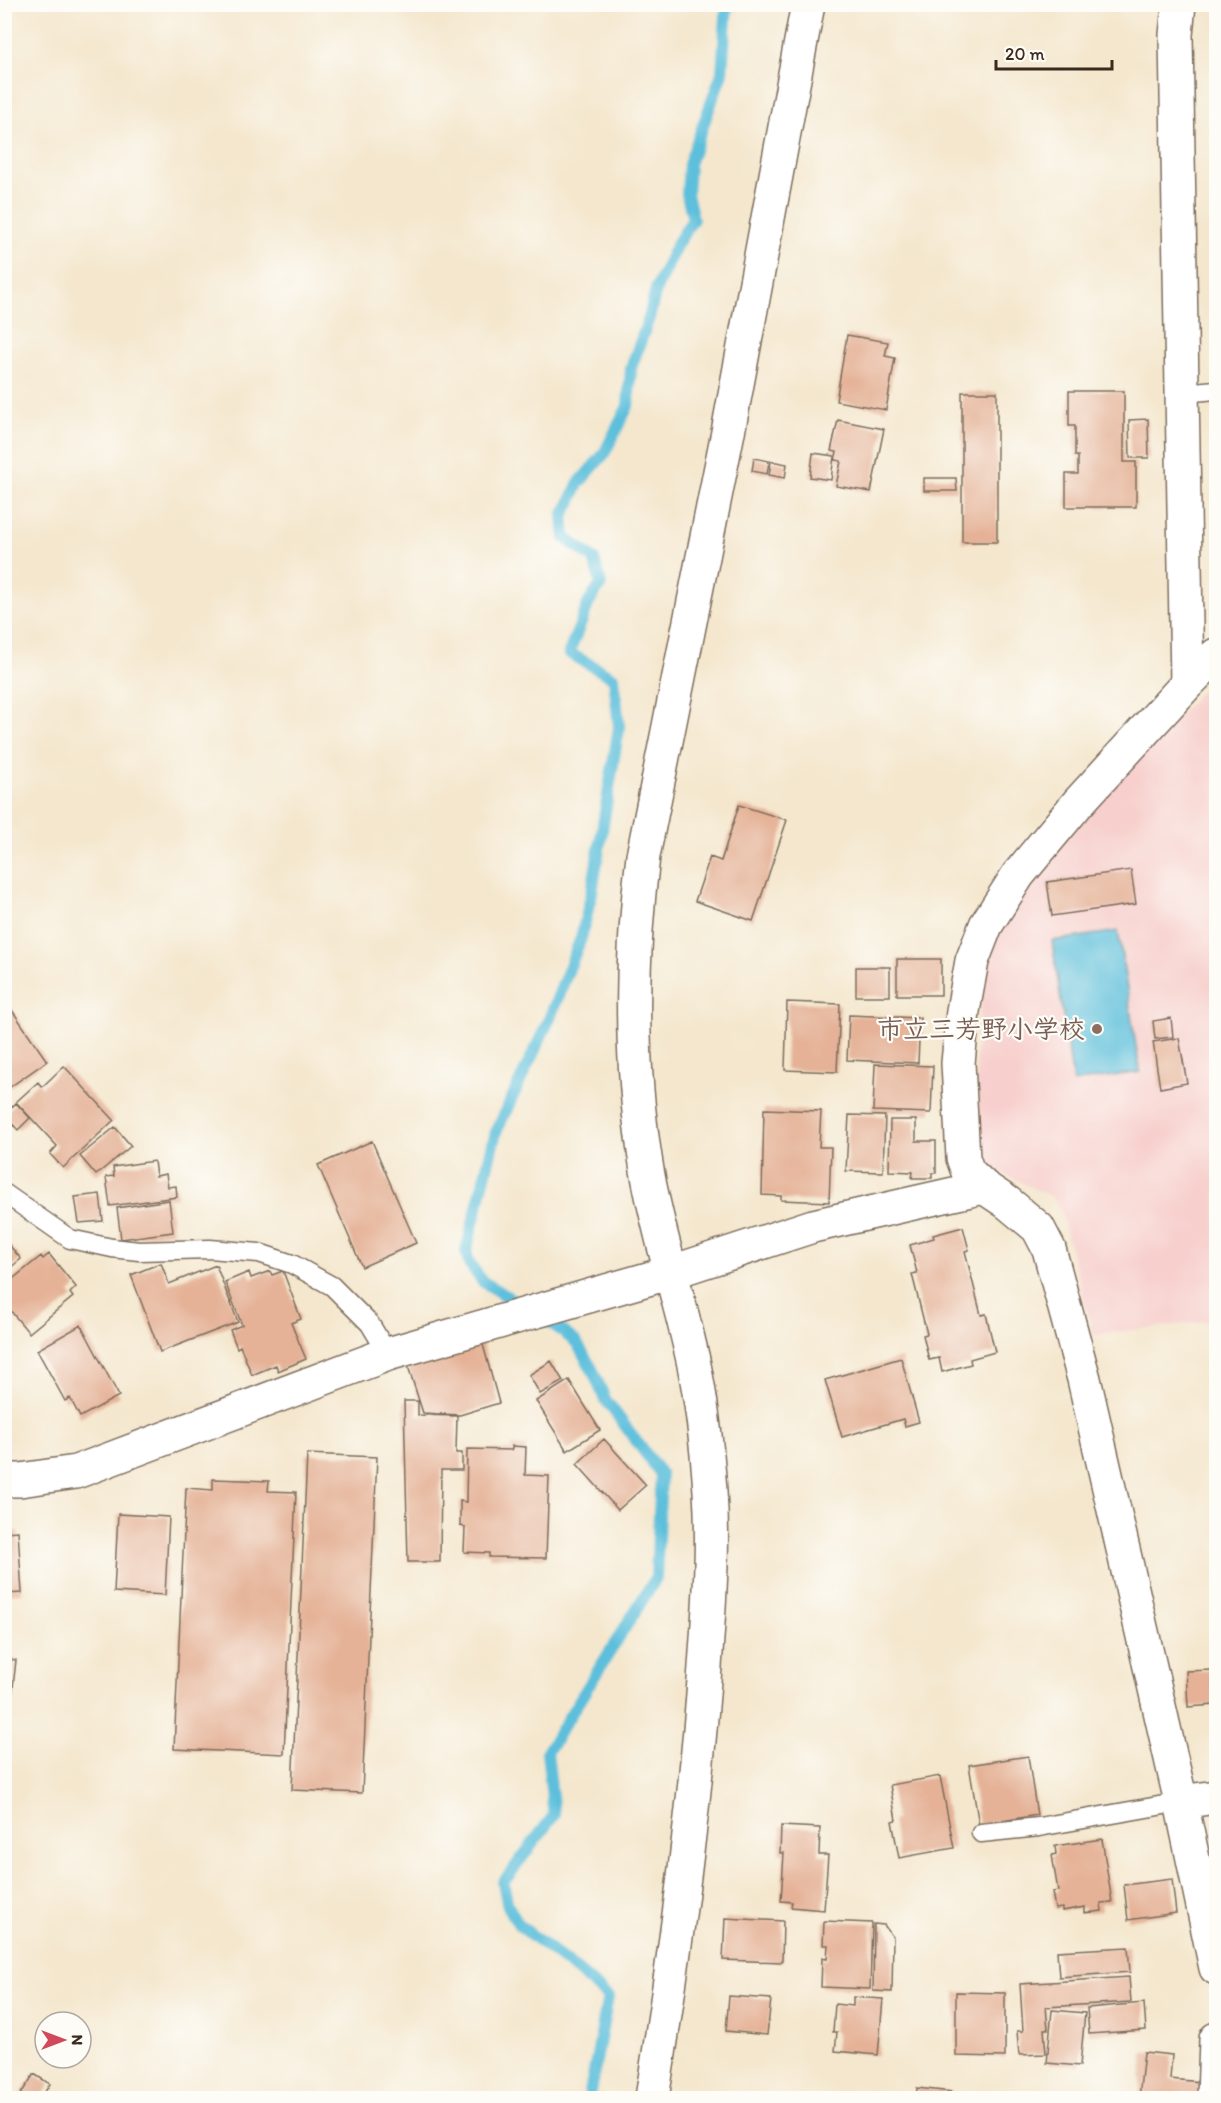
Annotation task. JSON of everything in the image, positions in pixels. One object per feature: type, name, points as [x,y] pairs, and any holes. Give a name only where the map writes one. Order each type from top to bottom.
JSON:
[{"type":"street","points":[[652,2098],[691,1829],[709,1604],[710,1492],[693,1362],[648,1173],[639,1115],[632,993],[636,914],[643,856],[729,427],[808,4]]},
{"type":"street","points":[[1179,4],[1176,35],[1186,684]]},
{"type":"street","points":[[1216,655],[1186,684],[1078,803],[1018,875],[986,925],[972,961],[963,1011],[958,1063],[963,1158],[968,1172],[984,1188],[1008,1203],[1038,1228],[1049,1249],[1083,1379],[1181,1802],[1216,1968]]},
{"type":"street","points":[[4,1480],[76,1472],[388,1354],[672,1272],[813,1227],[984,1188]]},
{"type":"street","points":[[1181,1802],[1216,1797]]},
{"type":"street","points":[[1214,2098],[1216,2039]]},
{"type":"lane","points":[[1182,393],[1216,390]]},
{"type":"lane","points":[[4,1193],[70,1239],[139,1251],[210,1249],[259,1253],[292,1264],[332,1286],[370,1324],[388,1354]]},
{"type":"lane","points":[[981,1833],[1039,1827],[1181,1802]]},
{"type":"shaded area","name":"市立三芳野小学校","points":[[1216,675],[1216,1320],[1093,1335],[1060,1209],[1052,1197],[983,1164],[978,1130],[976,1055],[981,1002],[989,955],[1008,912],[1059,846]]},
{"type":"water","points":[[1118,931],[1140,1072],[1073,1082],[1052,941]]},
{"type":"building","points":[[847,335],[888,342],[885,356],[895,358],[886,410],[836,401]]},
{"type":"building","points":[[1069,391],[1124,391],[1124,462],[1136,462],[1136,507],[1066,507],[1066,474],[1078,474],[1078,456],[1075,456],[1075,426],[1069,426]]},
{"type":"building","points":[[962,392],[997,392],[997,542],[962,542]]},
{"type":"building","points":[[1148,419],[1149,458],[1130,458],[1129,420]]},
{"type":"building","points":[[838,420],[884,429],[871,492],[836,486],[841,461],[835,460],[837,452],[831,451]]},
{"type":"building","points":[[813,453],[834,456],[831,480],[810,477]]},
{"type":"building","points":[[754,458],[769,461],[767,474],[752,471]]},
{"type":"building","points":[[771,461],[787,464],[785,478],[769,475]]},
{"type":"building","points":[[924,478],[956,478],[957,491],[924,491]]},
{"type":"building","points":[[739,805],[787,820],[753,921],[695,901],[710,857],[721,861]]},
{"type":"building","points":[[1131,870],[1136,904],[1052,916],[1047,882]]},
{"type":"building","points":[[897,959],[941,959],[941,995],[897,995]]},
{"type":"building","points":[[856,967],[890,967],[890,996],[856,996]]},
{"type":"building","points":[[787,1002],[840,1004],[837,1072],[785,1070]]},
{"type":"building","points":[[7,1003],[47,1061],[7,1089],[4,1086],[4,1004]]},
{"type":"building","points":[[849,1015],[920,1018],[918,1063],[847,1060]]},
{"type":"building","points":[[1171,1018],[1173,1037],[1155,1039],[1153,1021]]},
{"type":"building","points":[[1179,1038],[1187,1083],[1160,1088],[1153,1042]]},
{"type":"building","points":[[875,1064],[933,1066],[931,1113],[873,1111]]},
{"type":"building","points":[[64,1066],[114,1120],[63,1168],[50,1154],[57,1146],[16,1102],[38,1082],[42,1087]]},
{"type":"building","points":[[16,1103],[30,1118],[18,1130],[4,1115]]},
{"type":"building","points":[[764,1109],[821,1111],[819,1147],[831,1147],[829,1202],[781,1200],[781,1196],[762,1195]]},
{"type":"building","points":[[849,1115],[885,1116],[883,1172],[846,1171]]},
{"type":"building","points":[[890,1120],[916,1120],[916,1141],[936,1141],[936,1173],[932,1173],[932,1178],[912,1178],[913,1172],[889,1171]]},
{"type":"building","points":[[115,1127],[131,1146],[96,1175],[80,1156]]},
{"type":"building","points":[[372,1141],[416,1243],[362,1267],[318,1165]]},
{"type":"building","points":[[154,1161],[156,1176],[166,1174],[168,1187],[176,1186],[177,1197],[110,1206],[106,1177],[114,1176],[113,1167]]},
{"type":"building","points":[[100,1194],[103,1221],[79,1223],[75,1197]]},
{"type":"building","points":[[169,1200],[173,1232],[121,1239],[117,1208]]},
{"type":"building","points":[[963,1227],[969,1250],[965,1251],[981,1315],[986,1314],[995,1352],[970,1359],[971,1364],[942,1372],[939,1358],[929,1360],[923,1335],[927,1334],[912,1274],[917,1273],[910,1245],[934,1238],[933,1235]]},
{"type":"building","points":[[4,1239],[21,1259],[4,1273]]},
{"type":"building","points":[[49,1254],[76,1287],[70,1293],[73,1297],[29,1333],[4,1303],[4,1286],[41,1256],[43,1259]]},
{"type":"building","points":[[161,1263],[169,1284],[216,1265],[238,1322],[160,1352],[131,1275]]},
{"type":"building","points":[[270,1271],[272,1275],[283,1271],[301,1319],[291,1323],[306,1359],[278,1371],[276,1365],[252,1375],[240,1346],[237,1348],[230,1330],[242,1325],[225,1282],[249,1272],[251,1278]]},
{"type":"building","points":[[81,1325],[119,1396],[80,1417],[70,1398],[65,1401],[37,1350]]},
{"type":"building","points":[[482,1341],[499,1403],[460,1415],[423,1413],[407,1363]]},
{"type":"building","points":[[901,1358],[919,1422],[905,1426],[903,1419],[842,1437],[825,1380]]},
{"type":"building","points":[[551,1361],[563,1381],[540,1394],[529,1375]]},
{"type":"building","points":[[569,1380],[600,1430],[567,1451],[536,1401]]},
{"type":"building","points":[[404,1401],[418,1401],[418,1415],[457,1416],[456,1453],[462,1453],[462,1470],[441,1470],[440,1562],[408,1562]]},
{"type":"building","points":[[604,1439],[646,1485],[618,1510],[577,1464]]},
{"type":"building","points":[[512,1446],[526,1447],[525,1475],[549,1476],[546,1558],[489,1557],[489,1553],[464,1552],[465,1527],[460,1526],[460,1501],[466,1502],[467,1449],[512,1450]]},
{"type":"building","points":[[307,1454],[377,1457],[362,1793],[292,1790]]},
{"type":"building","points":[[213,1479],[269,1481],[268,1491],[296,1492],[284,1754],[174,1749],[186,1488],[213,1490]]},
{"type":"building","points":[[118,1514],[169,1517],[165,1595],[114,1592]]},
{"type":"building","points":[[18,1531],[22,1593],[4,1594],[4,1532]]},
{"type":"building","points":[[4,1658],[16,1660],[9,1724],[4,1724]]},
{"type":"building","points":[[1212,1670],[1215,1705],[1188,1707],[1186,1671]]},
{"type":"building","points":[[1028,1756],[1037,1815],[979,1825],[969,1765]]},
{"type":"building","points":[[940,1776],[954,1848],[899,1858],[892,1821],[896,1820],[890,1785]]},
{"type":"building","points":[[781,1826],[820,1828],[819,1855],[828,1855],[824,1910],[791,1907],[792,1902],[781,1901],[784,1853],[780,1853]]},
{"type":"building","points":[[1102,1839],[1112,1902],[1101,1903],[1102,1911],[1085,1913],[1085,1907],[1062,1911],[1062,1908],[1055,1909],[1052,1892],[1058,1891],[1052,1855],[1056,1854],[1055,1846]]},
{"type":"building","points":[[1172,1879],[1176,1913],[1128,1920],[1124,1885]]},
{"type":"building","points":[[725,1918],[783,1921],[782,1962],[723,1960]]},
{"type":"building","points":[[824,1921],[872,1923],[870,1989],[821,1987],[822,1958],[827,1959],[828,1945],[823,1945]]},
{"type":"building","points":[[874,1924],[884,1925],[893,1937],[892,1992],[873,1991]]},
{"type":"building","points":[[1128,1947],[1130,1972],[1059,1977],[1057,1951]]},
{"type":"building","points":[[1129,1977],[1131,2002],[1046,2007],[1048,2029],[1044,2029],[1046,2054],[1019,2055],[1017,2031],[1023,2031],[1020,1984]]},
{"type":"building","points":[[956,1992],[1005,1993],[1005,2057],[956,2056]]},
{"type":"building","points":[[729,1996],[771,1999],[767,2035],[726,2031]]},
{"type":"building","points":[[853,1997],[883,1999],[878,2055],[835,2051],[837,2032],[833,2032],[835,2004],[853,2006]]},
{"type":"building","points":[[1144,2003],[1146,2030],[1089,2034],[1087,2008]]},
{"type":"building","points":[[1052,2010],[1085,2013],[1080,2066],[1047,2063]]},
{"type":"building","points":[[1144,2052],[1172,2055],[1170,2079],[1201,2082],[1199,2098],[1139,2098]]},
{"type":"building","points":[[5,2056],[13,2059],[5,2081]]},
{"type":"building","points":[[34,2074],[50,2084],[41,2098],[18,2098]]},
{"type":"building","points":[[917,2088],[952,2092],[952,2098],[916,2098]]},
{"type":"waterway","points":[[589,2098],[608,1997],[519,1925],[508,1906],[503,1883],[554,1815],[547,1752],[656,1578],[661,1474],[605,1399],[592,1369],[576,1342],[558,1328],[482,1281],[469,1263],[466,1251],[496,1132],[548,1022],[581,938],[592,892],[619,727],[614,678],[569,653],[589,602],[601,584],[594,559],[565,538],[563,515],[578,484],[604,454],[628,406],[631,368],[649,318],[656,289],[677,244],[693,219],[687,194],[689,164],[722,73],[727,4]]},
{"type":"place","name":"市立三芳野小学校","points":[[1097,1029]]}]
